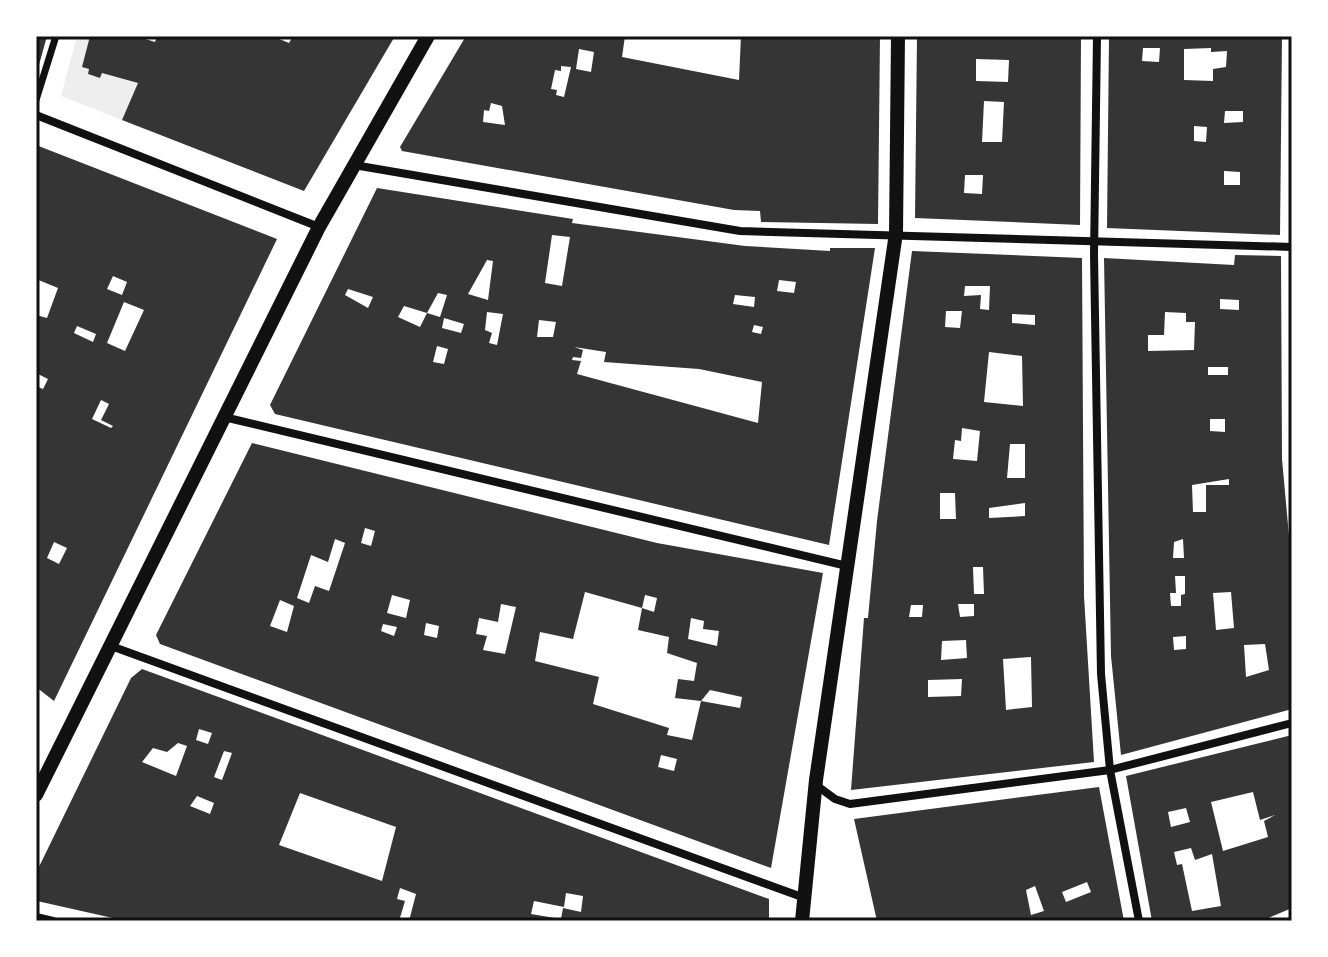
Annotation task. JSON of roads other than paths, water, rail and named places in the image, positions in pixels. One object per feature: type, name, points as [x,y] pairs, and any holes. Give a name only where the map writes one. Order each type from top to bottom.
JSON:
[{"type":"street","points":[[36,100],[56,36]]},
{"type":"street","points":[[36,795],[319,227],[428,36]]},
{"type":"street","points":[[802,921],[802,897],[816,782],[896,233],[898,36]]},
{"type":"street","points":[[1097,36],[1094,239],[1101,674],[1110,770],[1139,921]]},
{"type":"street","points":[[36,115],[319,227]]},
{"type":"street","points":[[354,165],[740,231],[896,233],[1292,247]]},
{"type":"street","points":[[224,417],[847,566]]},
{"type":"street","points":[[111,646],[802,897]]},
{"type":"street","points":[[816,782],[835,799],[850,804],[1110,770],[1292,723]]},
{"type":"street","points":[[36,917],[53,921]]}]
